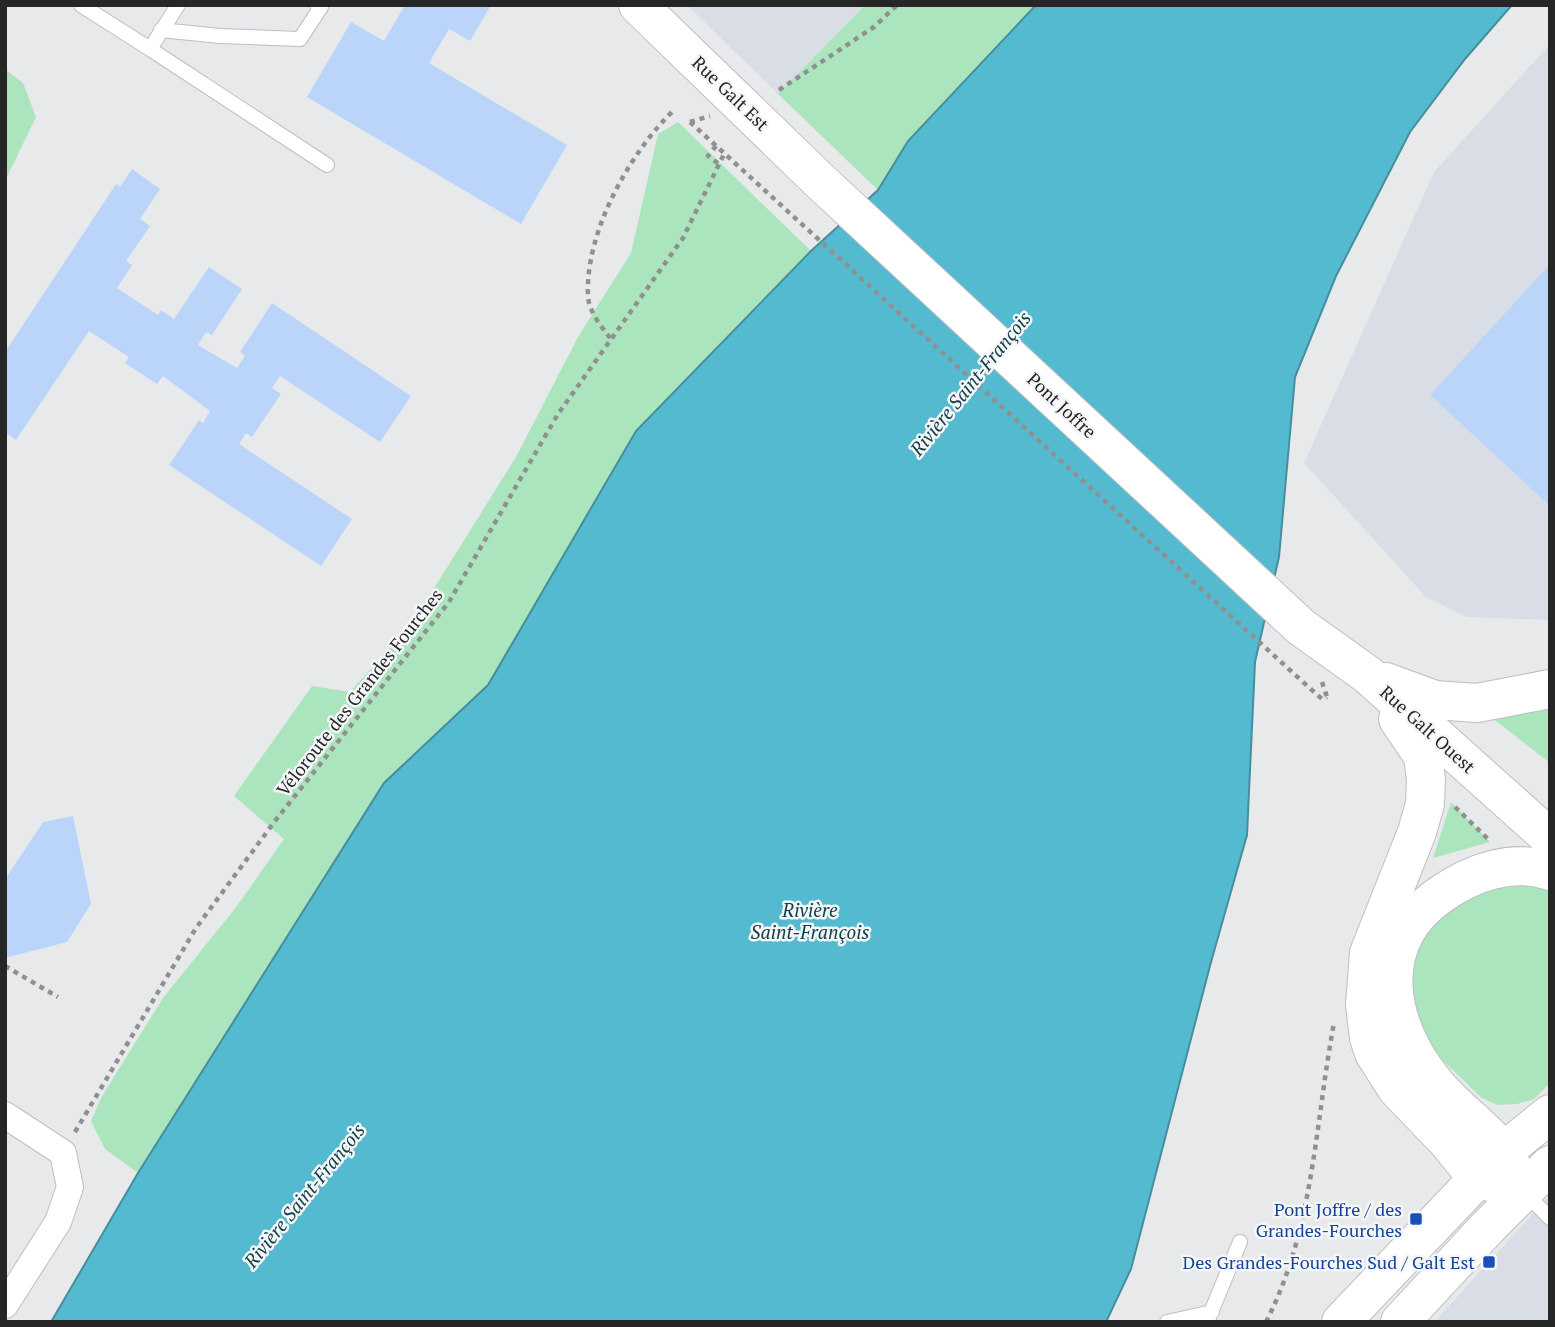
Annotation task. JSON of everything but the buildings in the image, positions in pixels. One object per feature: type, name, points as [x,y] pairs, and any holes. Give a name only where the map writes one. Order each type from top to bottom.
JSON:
[{"type":"main road","name":"Rue Galt Est","points":[[638,5],[822,183]]},
{"type":"main road","name":"Pont Joffre","points":[[822,183],[1301,627]]},
{"type":"main road","name":"Rue Galt Ouest","points":[[1301,627],[1368,676],[1550,838]]},
{"type":"main road","points":[[1368,676],[1434,699],[1456,702],[1477,703],[1550,689]]},
{"type":"main road","points":[[1368,676],[1423,756],[1426,780],[1424,804],[1417,832],[1369,953],[1365,1005],[1369,1038],[1374,1053],[1397,1089],[1448,1142],[1477,1178],[1537,1205]]},
{"type":"main road","points":[[1537,1205],[1503,1152],[1436,1084],[1415,1058],[1403,1034],[1392,985],[1394,962],[1402,938],[1416,916],[1437,896],[1473,876],[1499,868],[1535,866],[1550,872]]},
{"type":"main road","points":[[1341,1322],[1503,1152],[1550,1114]]},
{"type":"main road","points":[[1401,1322],[1486,1228],[1537,1205],[1550,1166]]},
{"type":"street","points":[[5,1115],[62,1153],[70,1187],[58,1222],[5,1305]]},
{"type":"lane","points":[[81,5],[327,165]]},
{"type":"lane","points":[[150,49],[178,5]]},
{"type":"lane","points":[[161,30],[220,36],[300,39],[321,8],[317,5]]},
{"type":"lane","points":[[1167,1322],[1210,1317],[1240,1242]]},
{"type":"path","points":[[779,90],[874,27],[897,5]]},
{"type":"path","points":[[610,338],[595,319],[588,298],[594,241],[617,188],[643,146],[675,109]]},
{"type":"path","points":[[690,122],[1303,682],[1322,699],[1327,697]]},
{"type":"path","points":[[716,146],[708,156],[719,164]]},
{"type":"path","name":"Véloroute des Grandes Fourches","points":[[73,1137],[195,928],[275,821],[449,602],[558,414],[683,238],[725,152]]},
{"type":"path","points":[[1451,803],[1497,847]]},
{"type":"path","points":[[5,966],[58,997]]},
{"type":"path","points":[[1266,1322],[1280,1295],[1300,1231],[1313,1166],[1335,1016]]},
{"type":"shaded area","points":[[687,5],[865,5],[778,94]]},
{"type":"shaded area","points":[[1550,44],[1550,620],[1467,617],[1426,597],[1304,463],[1434,172]]},
{"type":"shaded area","points":[[1550,1195],[1550,1322],[1434,1322]]},
{"type":"green space","points":[[865,5],[1036,5],[908,141],[878,190],[778,94]]},
{"type":"green space","points":[[5,69],[23,83],[36,117],[5,181]]},
{"type":"green space","points":[[678,122],[811,251],[636,431],[488,685],[384,783],[138,1173],[105,1149],[91,1121],[101,1098],[163,998],[237,906],[284,839],[234,796],[312,686],[350,692],[413,622],[516,457],[578,337],[631,253],[658,134]]},
{"type":"green space","points":[[1550,701],[1550,763],[1486,713]]},
{"type":"green space","points":[[1451,802],[1490,842],[1433,858]]},
{"type":"green space","points":[[1513,880],[1550,889],[1550,1083],[1534,1099],[1517,1104],[1498,1105],[1482,1098],[1436,1054],[1419,1028],[1411,977],[1415,946],[1433,913]]},
{"type":"water","name":"Rivière Saint-François","points":[[1036,5],[1512,5],[1465,59],[1410,132],[1336,276],[1295,377],[1279,557],[1255,662],[1247,835],[1131,1269],[1106,1322],[51,1322],[138,1173],[384,783],[488,685],[636,431],[811,251],[878,190],[908,141]]},
{"type":"place","name":"Pont Joffre / des Grandes-Fourches","points":[[1416,1219]]},
{"type":"place","name":"Des Grandes-Fourches Sud / Galt Est","points":[[1489,1262]]}]
